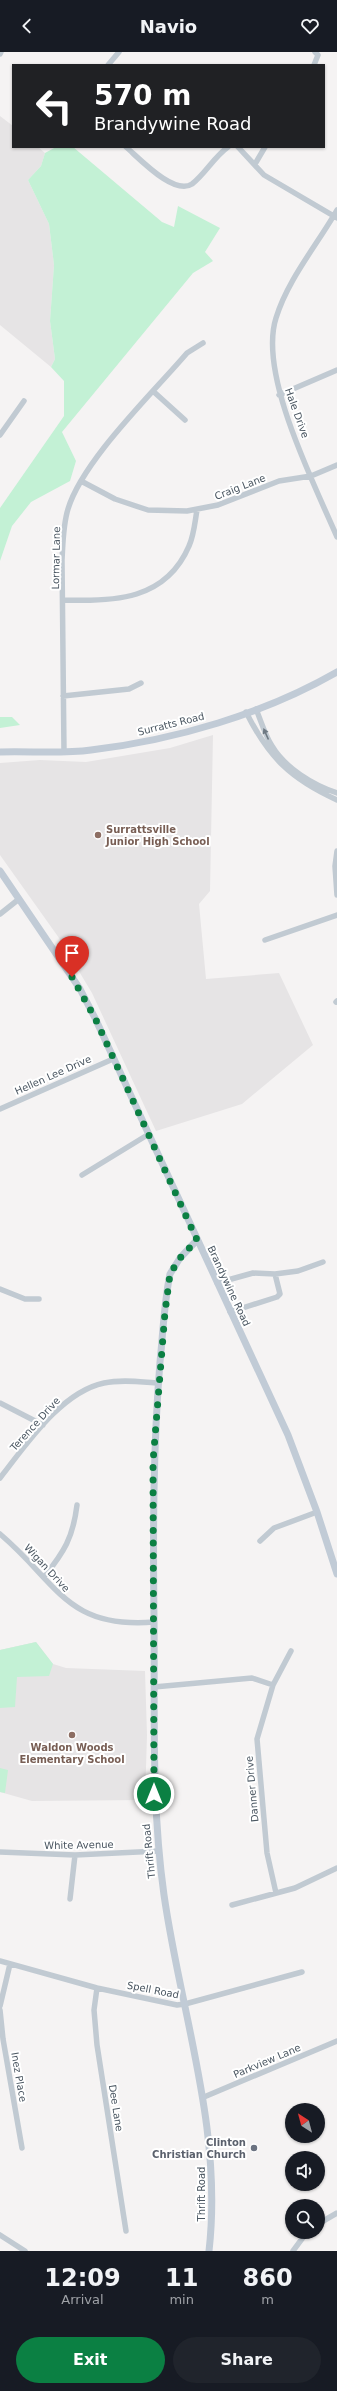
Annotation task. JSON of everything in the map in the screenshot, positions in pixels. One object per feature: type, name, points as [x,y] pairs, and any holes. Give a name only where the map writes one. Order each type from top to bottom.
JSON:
[{"type":"main road","name":"Surratts Road","points":[[0,752],[64,752],[90,750],[198,730],[256,709],[337,672]]},
{"type":"main road","name":"Brandywine Road","points":[[0,871],[80,989],[149,1134],[288,1435],[317,1512],[337,1574]]},
{"type":"main road","name":"Thrift Road","points":[[197,1240],[180,1258],[170,1274],[159,1383],[152,1492],[154,1805],[159,1852],[170,1926],[204,2097],[212,2173],[212,2204],[208,2251]]},
{"type":"street","points":[[109,64],[119,52]]},
{"type":"street","points":[[314,64],[318,56],[315,52]]},
{"type":"street","points":[[127,148],[168,182],[183,187],[192,184],[227,148]]},
{"type":"street","points":[[239,148],[246,158],[255,164],[264,175],[335,217]]},
{"type":"street","points":[[255,164],[264,148]]},
{"type":"street","name":"Hale Drive","points":[[337,210],[335,217],[291,284],[276,317],[273,329],[272,359],[279,395],[337,537]]},
{"type":"street","name":"Lormar Lane","points":[[64,752],[64,530],[68,509],[81,481],[105,448],[187,353],[203,343]]},
{"type":"street","points":[[279,395],[337,370]]},
{"type":"street","points":[[154,392],[185,420]]},
{"type":"street","points":[[0,436],[24,401]]},
{"type":"street","name":"Craig Lane","points":[[81,481],[115,499],[148,510],[197,510],[224,503],[279,481],[311,476],[337,465]]},
{"type":"street","points":[[64,600],[103,601],[130,597],[154,586],[174,570],[189,546],[197,510]]},
{"type":"street","points":[[64,696],[129,689],[140,684]]},
{"type":"street","points":[[256,709],[272,746],[280,756],[303,776],[337,793]]},
{"type":"street","points":[[246,712],[262,742],[286,770],[304,783],[337,800]]},
{"type":"street","points":[[337,851],[335,866],[337,895]]},
{"type":"street","points":[[0,914],[19,899]]},
{"type":"street","points":[[265,940],[337,915]]},
{"type":"street","name":"Hellen Lee Drive","points":[[0,1109],[113,1058]]},
{"type":"street","points":[[82,1175],[149,1134]]},
{"type":"street","points":[[217,1283],[253,1273],[275,1274],[298,1271],[323,1262]]},
{"type":"street","points":[[230,1312],[277,1297],[280,1294],[280,1289],[275,1274]]},
{"type":"street","points":[[0,1289],[25,1299],[39,1299]]},
{"type":"street","name":"Terence Drive","points":[[0,1478],[43,1425],[62,1405],[94,1386],[119,1382],[159,1383]]},
{"type":"street","points":[[0,1403],[43,1425]]},
{"type":"street","points":[[44,1577],[62,1556],[68,1544],[77,1505]]},
{"type":"street","points":[[260,1541],[274,1528],[317,1512]]},
{"type":"street","name":"Wigan Drive","points":[[0,1534],[30,1561],[68,1602],[88,1614],[121,1623],[154,1622]]},
{"type":"street","name":"Danner Drive","points":[[276,1893],[267,1853],[257,1739],[273,1685],[291,1651]]},
{"type":"street","points":[[154,1687],[252,1678],[273,1685]]},
{"type":"street","name":"White Avenue","points":[[0,1852],[75,1855],[159,1852]]},
{"type":"street","points":[[70,1899],[75,1855]]},
{"type":"street","points":[[232,1905],[295,1888],[337,1868]]},
{"type":"street","name":"Spell Road","points":[[0,1961],[97,1988],[170,2004],[186,2004],[302,1972]]},
{"type":"street","points":[[0,2006],[10,1964]]},
{"type":"street","name":"Dee Lane","points":[[97,1988],[94,2010],[97,2045],[126,2231]]},
{"type":"street","name":"Inez Place","points":[[0,2010],[1,2040],[22,2148]]},
{"type":"street","name":"Parkview Lane","points":[[204,2097],[337,2042]]},
{"type":"street","points":[[325,2220],[337,2213]]},
{"type":"street","points":[[0,2235],[25,2251]]},
{"type":"street","points":[[293,2251],[302,2239]]},
{"type":"shaded area","points":[[0,116],[12,125],[12,148],[39,148],[45,153],[41,166],[28,180],[49,224],[54,265],[50,321],[55,359],[51,367],[0,325]]},
{"type":"shaded area","points":[[213,735],[210,891],[199,904],[206,979],[279,973],[313,1045],[242,1104],[156,1131],[92,993],[59,938],[0,855],[0,763],[40,760],[86,762],[170,748]]},
{"type":"shaded area","points":[[36,1642],[53,1664],[66,1668],[145,1671],[147,1735],[145,1800],[32,1801],[0,1792],[0,1650]]},
{"type":"green space","points":[[54,148],[74,148],[162,222],[174,227],[178,206],[220,228],[205,252],[213,261],[193,273],[62,432],[76,461],[70,481],[31,502],[12,526],[0,561],[0,508],[64,416],[64,381],[51,367],[55,359],[50,321],[54,265],[49,224],[28,180],[41,166],[45,153]]},
{"type":"green space","points":[[0,717],[12,717],[20,725],[0,728]]},
{"type":"green space","points":[[36,1642],[53,1664],[49,1676],[17,1677],[15,1707],[0,1708],[0,1650]]},
{"type":"green space","points":[[0,1768],[8,1770],[5,1793],[0,1792]]},
{"type":"place","name":"Surrattsville Junior High School","points":[[98,835]]},
{"type":"place","name":"Waldon Woods Elementary School","points":[[72,1735]]},
{"type":"place","name":"Clinton Christian Church","points":[[254,2148]]},
{"type":"route","points":[[72,977],[89,1005],[197,1240],[174,1265],[168,1282],[155,1419],[152,1499],[154,1794]]}]
